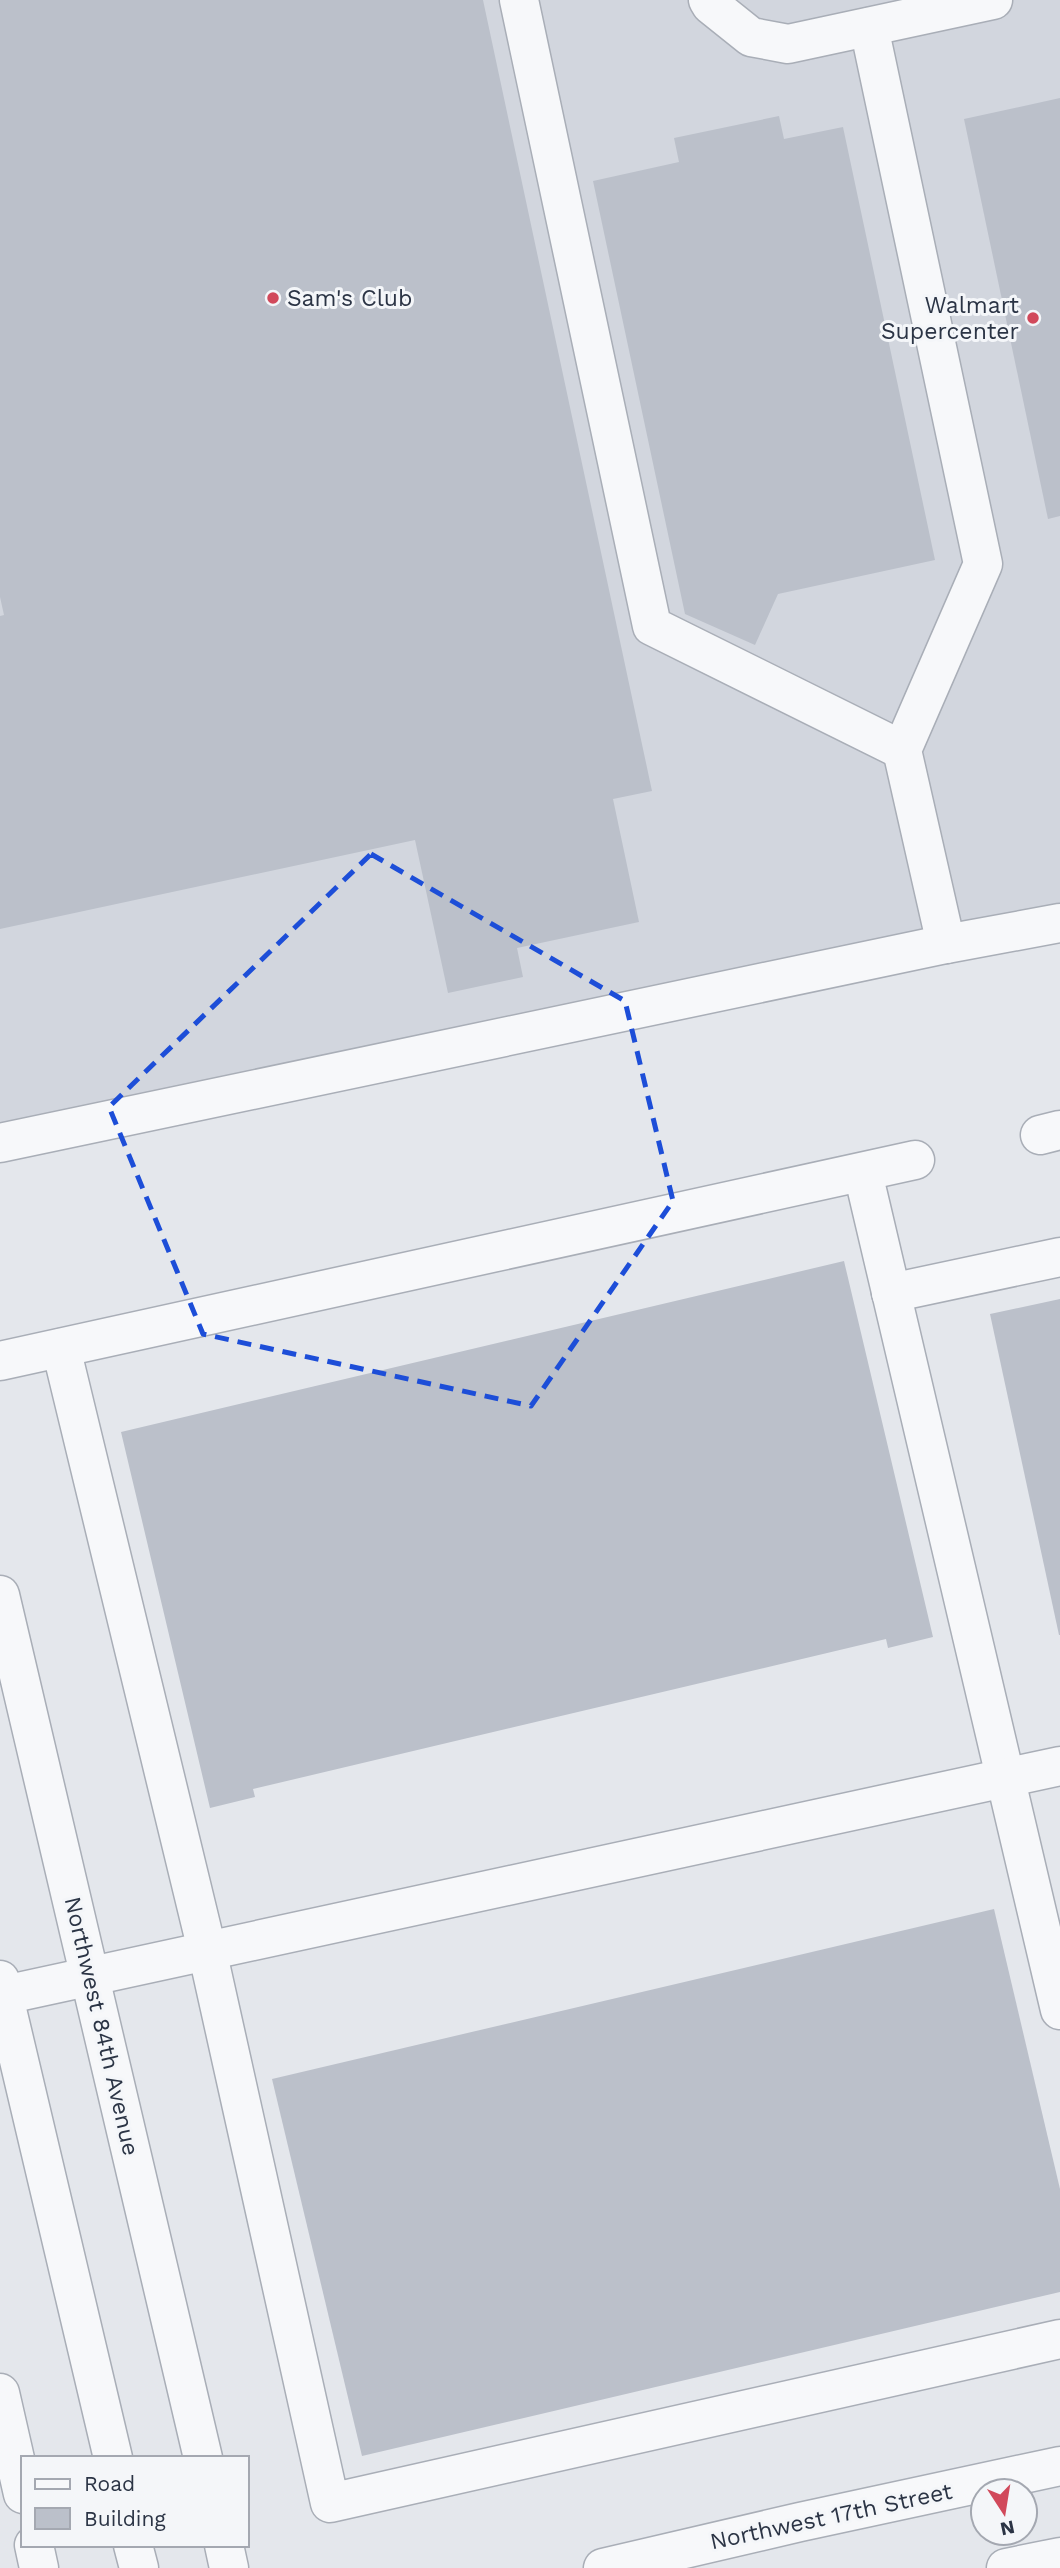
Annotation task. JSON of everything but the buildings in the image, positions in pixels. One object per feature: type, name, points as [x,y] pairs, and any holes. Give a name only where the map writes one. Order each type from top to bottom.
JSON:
[{"type":"street","points":[[519,0],[652,626],[902,750]]},
{"type":"street","points":[[708,0],[751,37],[788,44],[993,0]]},
{"type":"street","points":[[869,27],[983,564],[902,750],[946,944]]},
{"type":"street","points":[[0,1143],[946,944],[1060,923]]},
{"type":"street","points":[[0,1361],[915,1160]]},
{"type":"street","points":[[863,1173],[1060,2010]]},
{"type":"street","points":[[891,1293],[1060,1257]]},
{"type":"street","points":[[61,1348],[207,1950],[330,2503],[1060,2339]]},
{"type":"street","name":"Northwest 84th Avenue","points":[[0,1595],[203,2456]]},
{"type":"street","points":[[113,2456],[2,1987],[90,1976],[1060,1766]]},
{"type":"street","points":[[0,2392],[21,2485]]},
{"type":"street","name":"Northwest 17th Street","points":[[603,2568],[1060,2466]]},
{"type":"street","points":[[34,2547],[39,2568]]},
{"type":"street","points":[[134,2547],[139,2568]]},
{"type":"street","points":[[224,2547],[229,2568]]},
{"type":"street","points":[[1006,2568],[1060,2557]]},
{"type":"highlighted area","points":[[371,854],[625,1001],[673,1201],[531,1406],[203,1334],[109,1107]]},
{"type":"shaded area","points":[[0,0],[1060,0],[1060,922],[0,1158]]},
{"type":"place","name":"Sam's Club","points":[[273,298]]},
{"type":"place","name":"Walmart Supercenter","points":[[1033,318]]}]
